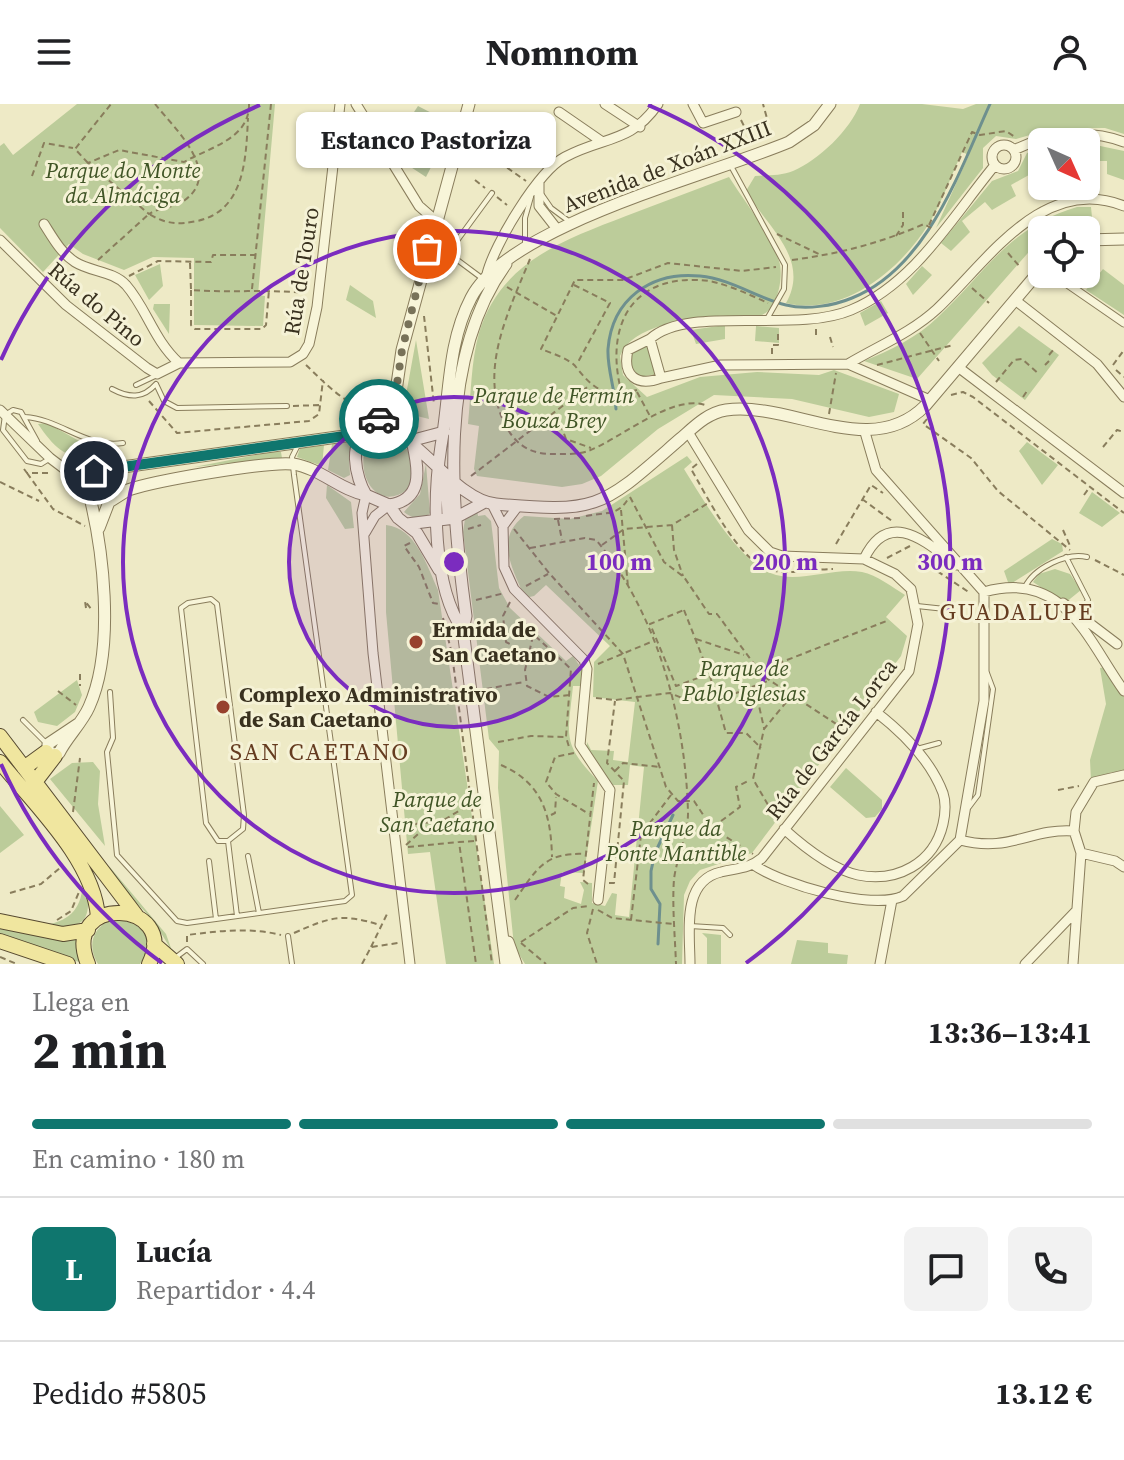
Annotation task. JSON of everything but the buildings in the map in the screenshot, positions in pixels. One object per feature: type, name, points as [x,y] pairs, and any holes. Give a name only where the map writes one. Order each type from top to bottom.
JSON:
[{"type":"main road","points":[[0,736],[152,932],[154,944],[149,964]]},
{"type":"main road","points":[[24,768],[52,749]]},
{"type":"main road","points":[[35,782],[52,749]]},
{"type":"main road","points":[[0,762],[85,871],[94,888],[98,917]]},
{"type":"main road","points":[[88,964],[84,952],[88,930],[98,917],[117,911],[136,915]]},
{"type":"main road","points":[[0,921],[63,934],[88,930]]},
{"type":"main road","points":[[0,941],[68,964]]},
{"type":"main road","points":[[154,944],[175,962]]},
{"type":"street","name":"Rúa de Touro","points":[[179,363],[285,364],[296,360],[306,349],[322,275],[340,104]]},
{"type":"street","points":[[356,104],[419,206],[435,220]]},
{"type":"street","points":[[410,964],[373,653],[362,513],[366,495],[356,466],[358,448],[396,391],[412,307],[469,104]]},
{"type":"street","points":[[605,104],[640,127]]},
{"type":"street","points":[[485,277],[539,178],[562,159],[640,127],[658,104]]},
{"type":"street","points":[[693,104],[699,120],[707,123],[736,112]]},
{"type":"street","name":"Avenida de Xoán XXIII","points":[[447,520],[437,470],[456,336],[473,294],[485,277],[557,229],[798,137],[814,125],[830,104]]},
{"type":"street","points":[[559,112],[601,141]]},
{"type":"street","points":[[1014,150],[1043,139],[1079,135],[1124,142]]},
{"type":"street","points":[[1007,145],[1014,150],[1013,165],[1004,169],[995,165],[992,155],[998,146],[1007,145]]},
{"type":"street","points":[[453,164],[504,149],[530,163]]},
{"type":"street","points":[[930,400],[862,369],[843,364],[778,367],[721,365],[646,384],[630,375],[625,364],[628,350],[681,325],[728,320],[778,323],[841,314],[888,290],[915,264],[995,165]]},
{"type":"street","points":[[539,178],[539,206],[557,229]]},
{"type":"street","points":[[843,364],[915,326],[938,308],[998,242],[1029,221],[1071,202],[1103,201],[1124,206]]},
{"type":"street","points":[[44,224],[59,248],[75,262],[113,276],[126,285],[156,339],[179,363]]},
{"type":"street","points":[[1100,240],[1124,239]]},
{"type":"street","name":"Rúa do Pino","points":[[0,240],[66,305],[156,379],[179,363]]},
{"type":"street","points":[[502,241],[524,253]]},
{"type":"street","name":"Avenida de Xoán XXIII","points":[[447,520],[468,339],[481,302],[524,253]]},
{"type":"street","points":[[407,524],[447,520],[487,503],[565,510],[604,500],[710,415],[734,410],[864,429],[900,423],[930,400],[1028,285]]},
{"type":"street","points":[[1073,288],[1124,323]]},
{"type":"street","points":[[1015,300],[1097,364],[1124,397]]},
{"type":"street","points":[[650,339],[661,378]]},
{"type":"street","points":[[958,367],[1124,493]]},
{"type":"street","points":[[365,533],[375,516],[389,505],[402,501],[415,488],[419,471],[396,391]]},
{"type":"street","points":[[2,412],[56,465],[87,486],[93,498],[93,529],[104,592],[94,693],[78,724],[52,749]]},
{"type":"street","points":[[690,964],[691,903],[701,883],[716,873],[754,865],[771,876],[797,885],[835,894],[892,900],[903,896],[960,840],[967,809],[985,670],[981,593],[973,577],[876,470],[864,429]]},
{"type":"street","points":[[56,465],[100,469],[370,431],[408,440],[444,432]]},
{"type":"street","points":[[688,432],[748,530],[770,552],[782,556],[864,559],[903,581],[917,606]]},
{"type":"street","points":[[408,440],[437,470],[487,503],[508,527]]},
{"type":"street","points":[[93,529],[109,502],[120,493],[136,487],[293,464],[389,505],[427,546],[444,579],[455,619],[463,630]]},
{"type":"street","points":[[87,486],[100,469]]},
{"type":"street","points":[[100,469],[120,477],[120,493]]},
{"type":"street","points":[[93,498],[109,502]]},
{"type":"street","points":[[518,506],[508,527],[504,567],[514,589],[584,660],[587,669],[580,745],[610,790],[596,903]]},
{"type":"street","points":[[447,520],[460,574],[466,616],[463,630],[504,934],[513,962]]},
{"type":"street","points":[[444,579],[447,520]]},
{"type":"street","points":[[864,559],[869,549],[881,539],[896,533],[910,534],[922,537],[973,577]]},
{"type":"street","points":[[981,593],[1025,587],[1080,613],[1117,644]]},
{"type":"street","points":[[1060,602],[1090,634],[1124,691]]},
{"type":"street","name":"Rúa de García Lorca","points":[[754,865],[781,826],[909,671],[915,654],[917,606]]},
{"type":"street","points":[[781,826],[829,863],[856,875],[886,877],[908,871],[932,851],[939,839],[944,817],[944,796],[915,750],[876,712]]},
{"type":"street","points":[[1073,964],[1081,853],[1074,831],[1076,812],[1088,787],[1104,778],[1124,775]]},
{"type":"street","points":[[960,840],[996,846],[1059,830],[1074,831]]},
{"type":"street","points":[[1081,853],[1115,861],[1124,867]]},
{"type":"street","points":[[880,964],[892,900]]},
{"type":"street","points":[[1025,964],[1076,911]]},
{"type":"lane","points":[[730,164],[784,262],[786,281],[766,321]]},
{"type":"lane","points":[[539,178],[546,202],[572,223]]},
{"type":"lane","points":[[485,277],[448,253],[492,193]]},
{"type":"lane","points":[[524,253],[525,218],[532,193]]},
{"type":"lane","points":[[136,385],[156,379]]},
{"type":"lane","points":[[112,389],[126,396],[148,394],[156,379]]},
{"type":"lane","points":[[156,379],[164,401],[177,408],[287,406]]},
{"type":"lane","points":[[42,450],[25,417],[17,410],[2,412],[3,430],[27,461],[56,465]]},
{"type":"lane","points":[[25,417],[40,418],[98,444],[123,443]]},
{"type":"lane","points":[[110,692],[113,738],[107,752],[117,855],[177,921],[216,919],[345,901],[352,895],[293,464],[294,450],[303,441]]},
{"type":"lane","points":[[275,444],[285,454],[278,464]]},
{"type":"lane","points":[[1066,557],[1088,600],[1080,613]]},
{"type":"lane","points":[[1025,587],[1033,577],[1066,557],[1087,557]]},
{"type":"lane","points":[[211,599],[217,604],[244,815],[243,829],[228,841],[218,841],[206,823],[181,608],[188,603],[211,599]]},
{"type":"lane","points":[[917,606],[945,609]]},
{"type":"lane","points":[[23,720],[52,749]]},
{"type":"lane","points":[[915,750],[939,743]]},
{"type":"lane","points":[[228,841],[237,916]]},
{"type":"lane","points":[[248,856],[259,913]]},
{"type":"lane","points":[[209,861],[216,919]]},
{"type":"lane","points":[[690,926],[723,928],[730,935]]},
{"type":"lane","points":[[288,936],[292,964]]},
{"type":"lane","points":[[175,962],[187,949],[203,964]]},
{"type":"path","points":[[75,149],[102,120],[111,104]]},
{"type":"path","points":[[96,261],[149,214],[183,202],[196,190],[199,177],[196,155],[155,104]]},
{"type":"path","points":[[32,176],[44,143],[75,149],[149,214],[165,223],[180,224],[211,218],[223,208],[240,182],[249,104]]},
{"type":"path","points":[[252,289],[271,104]]},
{"type":"path","points":[[746,130],[768,122],[763,104]]},
{"type":"path","points":[[88,163],[119,150],[175,163],[184,162],[220,146],[248,117]]},
{"type":"path","points":[[773,308],[761,300],[699,279],[650,288],[640,295],[628,312],[615,342],[614,367],[622,395],[609,395],[590,385],[576,366],[541,349],[575,280],[623,280],[668,263],[742,271],[822,256],[895,237],[924,224],[928,227],[972,132],[980,135],[1006,131]]},
{"type":"path","points":[[488,154],[529,183],[539,178]]},
{"type":"path","points":[[475,180],[515,210]]},
{"type":"path","points":[[895,237],[903,225],[903,209]]},
{"type":"path","points":[[766,229],[822,256]]},
{"type":"path","points":[[998,242],[1020,267]]},
{"type":"path","points":[[524,253],[501,334],[495,383],[497,406],[524,448],[539,454],[578,454],[651,418],[695,402],[705,405]]},
{"type":"path","points":[[128,276],[158,261],[211,262],[213,255],[257,255]]},
{"type":"path","points":[[190,263],[191,325],[195,329],[262,329],[266,325],[269,290]]},
{"type":"path","points":[[963,279],[989,303]]},
{"type":"path","points":[[502,284],[558,317]]},
{"type":"path","points":[[573,285],[610,303],[576,366]]},
{"type":"path","points":[[191,290],[230,292],[252,289],[304,293]]},
{"type":"path","points":[[423,311],[435,408]]},
{"type":"path","points":[[772,345],[778,345],[778,323]]},
{"type":"path","points":[[920,332],[939,361]]},
{"type":"path","points":[[830,337],[833,347]]},
{"type":"path","points":[[862,369],[953,345]]},
{"type":"path","points":[[1049,355],[1054,349]]},
{"type":"path","points":[[1124,350],[1112,366],[1124,377]]},
{"type":"path","points":[[995,383],[1014,360],[1022,359],[1039,374]]},
{"type":"path","points":[[1045,365],[1049,361]]},
{"type":"path","points":[[306,364],[323,380],[365,409],[376,409]]},
{"type":"path","points":[[829,414],[843,364]]},
{"type":"path","points":[[148,394],[150,404],[177,433],[315,420],[323,380]]},
{"type":"path","points":[[471,476],[516,439],[557,414],[590,385]]},
{"type":"path","points":[[969,394],[973,388]]},
{"type":"path","points":[[637,391],[651,418]]},
{"type":"path","points":[[1023,397],[1027,391]]},
{"type":"path","points":[[946,398],[958,392],[969,394],[1124,513]]},
{"type":"path","points":[[287,406],[320,405]]},
{"type":"path","points":[[557,414],[566,439],[595,448]]},
{"type":"path","points":[[929,417],[923,424],[971,458],[998,491],[1068,546],[1063,530]]},
{"type":"path","points":[[1103,447],[1117,430],[1124,432]]},
{"type":"path","points":[[18,462],[53,509],[93,529]]},
{"type":"path","points":[[27,473],[46,472],[56,465]]},
{"type":"path","points":[[0,482],[39,501]]},
{"type":"path","points":[[836,544],[871,485]]},
{"type":"path","points":[[1084,495],[1090,488]]},
{"type":"path","points":[[630,496],[664,562],[684,577]]},
{"type":"path","points":[[861,498],[884,514]]},
{"type":"path","points":[[601,546],[624,529],[672,525],[710,502]]},
{"type":"path","points":[[621,509],[628,587]]},
{"type":"path","points":[[87,518],[93,529]]},
{"type":"path","points":[[558,520],[562,541]]},
{"type":"path","points":[[466,529],[481,525]]},
{"type":"path","points":[[672,525],[674,550],[684,577],[709,614],[717,614],[758,671],[847,732]]},
{"type":"path","points":[[508,527],[623,654],[672,794],[678,801],[694,801],[712,828],[752,853]]},
{"type":"path","points":[[529,548],[592,538],[601,546],[628,587],[676,686],[709,674]]},
{"type":"path","points":[[414,541],[404,546],[419,567],[433,603],[438,603],[448,634],[492,964]]},
{"type":"path","points":[[897,552],[911,545]]},
{"type":"path","points":[[1087,557],[1124,575]]},
{"type":"path","points":[[938,562],[934,569],[970,593],[981,593]]},
{"type":"path","points":[[522,589],[549,573]]},
{"type":"path","points":[[474,600],[506,592]]},
{"type":"path","points":[[512,600],[503,616],[506,642],[531,654]]},
{"type":"path","points":[[86,608],[85,601],[94,610]]},
{"type":"path","points":[[676,964],[674,882],[686,832],[687,802],[670,693],[650,624],[684,610],[719,697],[726,733],[746,733],[761,749]]},
{"type":"path","points":[[758,671],[889,620]]},
{"type":"path","points":[[525,682],[533,634]]},
{"type":"path","points":[[695,639],[745,655]]},
{"type":"path","points":[[593,667],[654,641]]},
{"type":"path","points":[[80,674],[80,686]]},
{"type":"path","points":[[615,700],[670,693],[689,701],[719,697],[769,680]]},
{"type":"path","points":[[486,689],[525,682]]},
{"type":"path","points":[[525,682],[534,692],[549,697],[571,695]]},
{"type":"path","points":[[755,686],[764,729],[753,779],[781,826]]},
{"type":"path","points":[[58,691],[77,705]]},
{"type":"path","points":[[764,729],[793,694]]},
{"type":"path","points":[[498,742],[531,736],[566,737]]},
{"type":"path","points":[[574,753],[560,755],[550,764],[546,782],[556,794],[590,814]]},
{"type":"path","points":[[73,813],[80,758]]},
{"type":"path","points":[[615,771],[623,763],[661,767]]},
{"type":"path","points":[[501,765],[537,793],[550,816],[552,857]]},
{"type":"path","points":[[712,828],[740,807],[736,787],[753,779]]},
{"type":"path","points":[[1058,790],[1088,787]]},
{"type":"path","points":[[550,816],[555,813],[556,794]]},
{"type":"path","points":[[631,920],[641,835],[672,794]]},
{"type":"path","points":[[401,825],[429,824],[449,819],[469,804]]},
{"type":"path","points":[[429,824],[403,847],[474,841]]},
{"type":"path","points":[[459,842],[476,964]]},
{"type":"path","points":[[515,900],[541,865],[552,857],[586,854]]},
{"type":"path","points":[[10,893],[50,879],[61,867]]},
{"type":"path","points":[[49,922],[71,911],[78,897],[79,883]]},
{"type":"path","points":[[596,903],[612,918],[675,924]]},
{"type":"path","points":[[546,964],[520,943],[573,908],[596,903]]},
{"type":"path","points":[[596,903],[587,933],[590,951],[597,964]]},
{"type":"path","points":[[362,964],[388,912]]},
{"type":"path","points":[[187,935],[255,929],[288,936],[326,918],[352,916],[380,925]]},
{"type":"path","points":[[371,947],[392,944]]},
{"type":"path","points":[[0,957],[17,964]]},
{"type":"green space","name":"Parque do Monte da Almáciga","points":[[77,104],[275,104],[258,295],[265,296],[263,326],[194,325],[194,258],[153,257],[124,270],[83,254],[69,244],[43,272],[0,228],[0,146],[4,143],[13,155]]},
{"type":"green space","points":[[860,104],[922,104],[963,109],[976,104],[1124,104],[1124,134],[1105,128],[1028,128],[1028,136],[1016,139],[996,136],[983,148],[983,168],[936,228],[969,155],[962,152],[928,225],[902,259],[885,274],[848,297],[828,303],[807,306],[786,303],[792,287],[790,258],[746,191],[755,176],[789,173],[813,160],[841,134]]},
{"type":"green space","points":[[418,106],[453,124],[426,177],[403,162],[393,144]]},
{"type":"green space","points":[[1100,146],[1124,151],[1124,180],[1107,174],[1107,161],[1100,161]]},
{"type":"green space","points":[[1027,153],[1028,175],[1011,185],[1016,196],[992,210],[985,202],[962,221],[970,232],[951,251],[941,243],[992,181],[1018,171]]},
{"type":"green space","name":"Parque de Fermín Bouza Brey","points":[[729,177],[763,228],[779,261],[780,283],[772,307],[761,315],[692,319],[648,331],[636,337],[620,356],[623,375],[647,397],[700,377],[757,372],[819,375],[834,370],[899,394],[894,412],[869,417],[792,399],[714,395],[658,429],[601,476],[582,484],[562,487],[477,476],[474,469],[479,426],[468,424],[474,355],[489,309],[502,288],[537,257],[580,234]]},
{"type":"green space","points":[[1077,207],[1091,207],[1092,216],[1053,216]]},
{"type":"green space","points":[[1028,230],[1028,253],[917,379],[864,361],[922,331]]},
{"type":"green space","points":[[160,264],[163,286],[149,300],[135,275]]},
{"type":"green space","points":[[922,266],[932,275],[913,295],[906,284]]},
{"type":"green space","points":[[1103,269],[1124,285],[1124,315],[1086,290],[1100,288]]},
{"type":"green space","points":[[350,285],[373,301],[376,318],[346,300]]},
{"type":"green space","points":[[881,301],[888,313],[865,326],[860,313]]},
{"type":"green space","points":[[154,304],[170,304],[169,334],[153,309]]},
{"type":"green space","points":[[725,325],[725,339],[696,344],[691,330]]},
{"type":"green space","points":[[756,326],[779,328],[779,343],[755,341]]},
{"type":"green space","points":[[1019,326],[1059,355],[1025,400],[992,375],[982,363]]},
{"type":"green space","points":[[416,340],[429,419],[409,414],[406,395]]},
{"type":"green space","name":"Parque de Fermín Bouza Brey","points":[[647,345],[656,374],[640,377],[631,370],[630,355]]},
{"type":"green space","points":[[47,423],[106,456],[83,458],[66,453],[52,442],[38,424]]},
{"type":"green space","points":[[378,436],[397,436],[409,454],[412,473],[409,488],[397,495],[387,497],[378,494],[366,478],[364,456],[367,445]]},
{"type":"green space","points":[[353,441],[349,458],[350,475],[344,478],[328,470],[332,444]]},
{"type":"green space","points":[[1027,442],[1058,465],[1042,485],[1019,451]]},
{"type":"green space","points":[[324,445],[322,466],[297,457],[300,448]]},
{"type":"green space","points":[[281,452],[282,458],[194,467]]},
{"type":"green space","name":"Parque de Pablo Iglesias","points":[[687,456],[692,462],[684,469],[712,513],[736,545],[762,569],[786,577],[862,572],[879,578],[905,595],[886,617],[907,636],[901,656],[752,853],[700,870],[690,881],[684,895],[682,964],[525,964],[514,946],[498,788],[499,751],[489,739],[463,532],[465,519],[477,510],[478,516],[485,515],[491,521],[499,588],[510,608],[566,661],[573,656],[584,672],[581,686],[573,686],[570,738],[578,757],[598,781],[584,873],[562,872],[560,886],[565,887],[564,898],[581,904],[584,890],[580,882],[592,883],[592,903],[605,906],[612,893],[617,894],[615,915],[629,917],[644,767],[630,765],[628,785],[613,785],[587,749],[587,742],[591,750],[614,751],[613,760],[628,762],[635,702],[593,697],[594,662],[610,646],[546,585],[534,596],[525,598],[512,565],[508,544],[515,525],[524,516],[570,519],[602,511]]},
{"type":"green space","points":[[426,464],[430,513],[417,518],[404,512],[420,494]]},
{"type":"green space","points":[[327,485],[351,502],[354,528],[345,529],[326,498]]},
{"type":"green space","points":[[1092,492],[1120,513],[1102,527],[1079,513]]},
{"type":"green space","name":"Parque de San Caetano","points":[[386,525],[405,533],[413,541],[438,590],[494,964],[446,964],[430,852],[408,854],[386,612]]},
{"type":"green space","points":[[1052,539],[1062,544],[1063,551],[1009,585],[1004,571]]},
{"type":"green space","points":[[1055,569],[1070,574],[1081,590],[1065,603],[1033,582],[1039,574]]},
{"type":"green space","points":[[1106,667],[1124,697],[1124,772],[1112,772],[1091,781],[1090,760],[1106,704],[1100,668]]},
{"type":"green space","points":[[77,680],[82,695],[75,712],[57,726],[38,722],[34,712]]},
{"type":"green space","points":[[93,762],[100,771],[98,804],[105,846],[50,779],[72,763]]},
{"type":"green space","points":[[846,768],[882,800],[882,809],[875,817],[866,818],[830,787]]},
{"type":"green space","points":[[0,806],[24,835],[0,853]]},
{"type":"green space","points":[[109,866],[166,934],[172,951],[153,920],[119,885]]},
{"type":"green space","points":[[83,881],[87,882],[88,906],[83,920],[70,926],[46,925],[63,920],[74,911]]},
{"type":"green space","points":[[111,919],[129,922],[143,931],[148,946],[140,964],[98,964],[93,951],[93,938],[99,928]]},
{"type":"green space","points":[[0,927],[76,938],[79,962],[0,935]]},
{"type":"green space","points":[[702,933],[721,935],[721,964],[707,964],[707,938]]},
{"type":"green space","points":[[797,940],[828,943],[828,953],[848,955],[847,964],[791,964]]},
{"type":"waterway","points":[[616,409],[608,356],[611,331],[617,316],[637,292],[666,278],[700,276],[794,306],[819,306],[852,298],[878,284],[901,265],[920,241],[938,215],[990,104]]},
{"type":"waterway","points":[[658,944],[660,904],[651,889],[651,871],[655,853],[673,815]]},
{"type":"way so far","points":[[379,419],[396,391],[402,350],[427,249]]},
{"type":"place","name":"Estanco Pastoriza","points":[[427,249]]},
{"type":"place","name":"Ermida de San Caetano","points":[[416,642]]},
{"type":"place","name":"Complexo Administrativo de San Caetano","points":[[223,707]]},
{"type":"district","name":"GUADALUPE","points":[[1017,612]]},
{"type":"district","name":"SAN CAETANO","points":[[320,752]]},
{"type":"route","points":[[94,471],[366,433],[373,429],[379,419]]},
{"type":"park label","name":"Parque da Ponte Mantible","points":[[676,840]]}]
